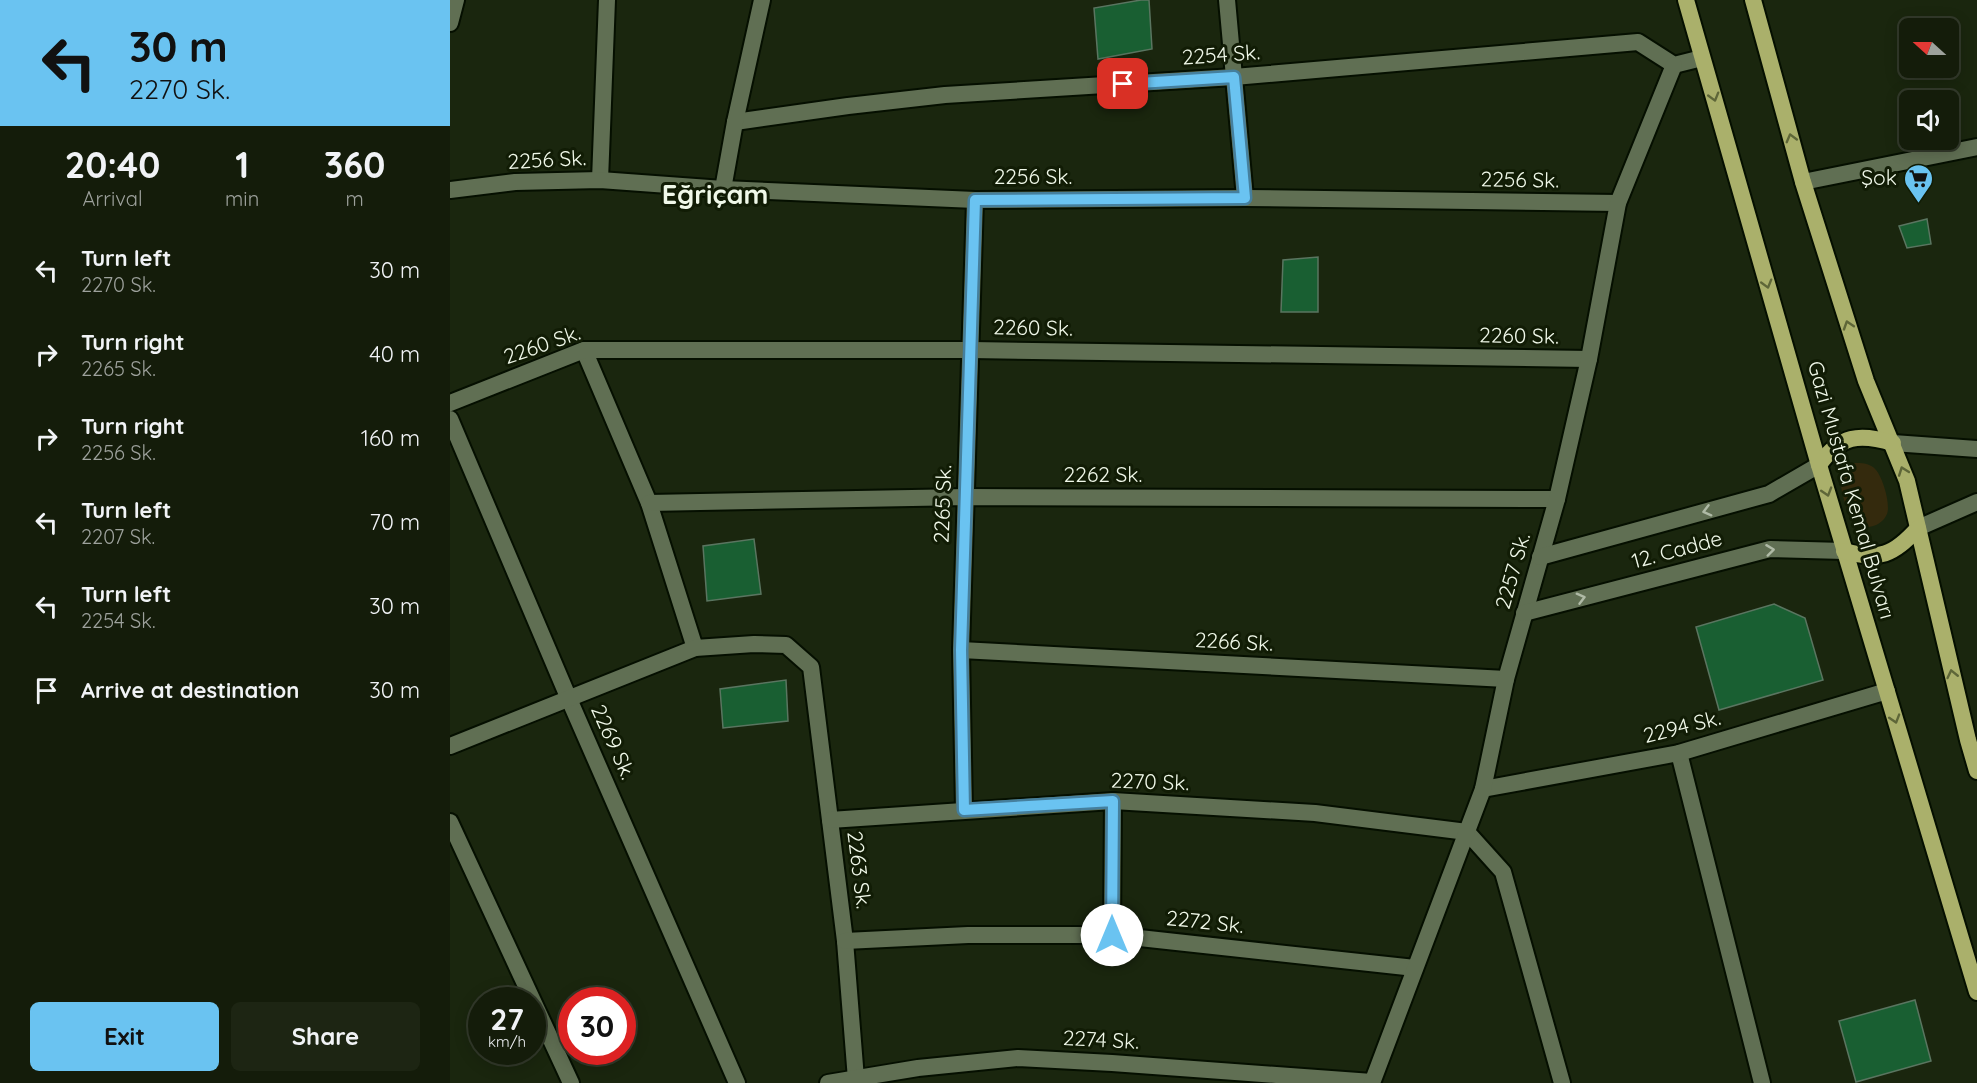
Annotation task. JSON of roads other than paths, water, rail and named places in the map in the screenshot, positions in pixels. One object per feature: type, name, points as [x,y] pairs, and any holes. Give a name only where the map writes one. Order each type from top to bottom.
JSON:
[{"type":"highway","name":"Gazi Mustafa Kemal Bulvarı","points":[[1686,0],[1819,465],[1977,992]]},
{"type":"highway","name":"Gazi Mustafa Kemal Bulvarı","points":[[1753,0],[1803,182],[1866,381],[1907,481],[1972,739],[1977,771]]},
{"type":"highway","points":[[1819,465],[1828,452],[1840,443],[1855,438],[1871,436],[1893,443]]},
{"type":"highway","points":[[1844,550],[1860,555],[1875,556],[1889,552],[1903,544],[1918,528]]},
{"type":"street","points":[[450,23],[456,0]]},
{"type":"street","points":[[600,180],[607,0]]},
{"type":"street","points":[[723,189],[762,0]]},
{"type":"street","points":[[1227,0],[1245,198]]},
{"type":"street","name":"2254 Sk.","points":[[735,122],[945,95],[1234,77],[1638,42],[1674,65]]},
{"type":"street","points":[[1674,65],[1702,58]]},
{"type":"street","name":"2257 Sk.","points":[[1372,1083],[1483,789],[1506,679],[1557,499],[1589,359],[1618,203],[1674,65]]},
{"type":"street","points":[[1803,182],[1977,147]]},
{"type":"street","name":"2256 Sk.","points":[[450,190],[515,182],[600,180],[723,189],[975,200],[1245,198],[1618,203]]},
{"type":"street","name":"2265 Sk.","points":[[964,810],[961,650],[975,200]]},
{"type":"street","points":[[450,746],[695,648],[649,503],[584,350]]},
{"type":"street","name":"2260 Sk.","points":[[450,403],[584,350],[971,350],[1589,359]]},
{"type":"street","name":"2269 Sk.","points":[[450,419],[736,1083]]},
{"type":"street","points":[[1893,443],[1977,449]]},
{"type":"street","name":"12. Cadde","points":[[1540,557],[1769,494],[1819,465]]},
{"type":"street","name":"2262 Sk.","points":[[649,503],[966,497],[1557,499]]},
{"type":"street","points":[[1918,528],[1977,502]]},
{"type":"street","name":"12. Cadde","points":[[1524,613],[1770,549],[1844,550]]},
{"type":"street","name":"2263 Sk.","points":[[695,648],[786,645],[811,667],[845,941],[856,1079]]},
{"type":"street","name":"2266 Sk.","points":[[961,650],[1506,679]]},
{"type":"street","name":"2294 Sk.","points":[[1483,789],[1679,753],[1887,691]]},
{"type":"street","points":[[1679,753],[1762,1083]]},
{"type":"street","points":[[1112,935],[1113,801]]},
{"type":"street","name":"2270 Sk.","points":[[830,820],[1113,801],[1315,813],[1467,832]]},
{"type":"street","points":[[450,822],[571,1083]]},
{"type":"street","points":[[1467,832],[1503,872],[1562,1083]]},
{"type":"street","name":"2272 Sk.","points":[[845,941],[968,935],[1112,935],[1415,968]]},
{"type":"street","name":"2274 Sk.","points":[[828,1083],[856,1079],[919,1076],[1018,1058],[1372,1083]]},
{"type":"place","name":"Şok","points":[[1918,204]]},
{"type":"district","name":"Eğriçam","points":[[715,195]]}]
